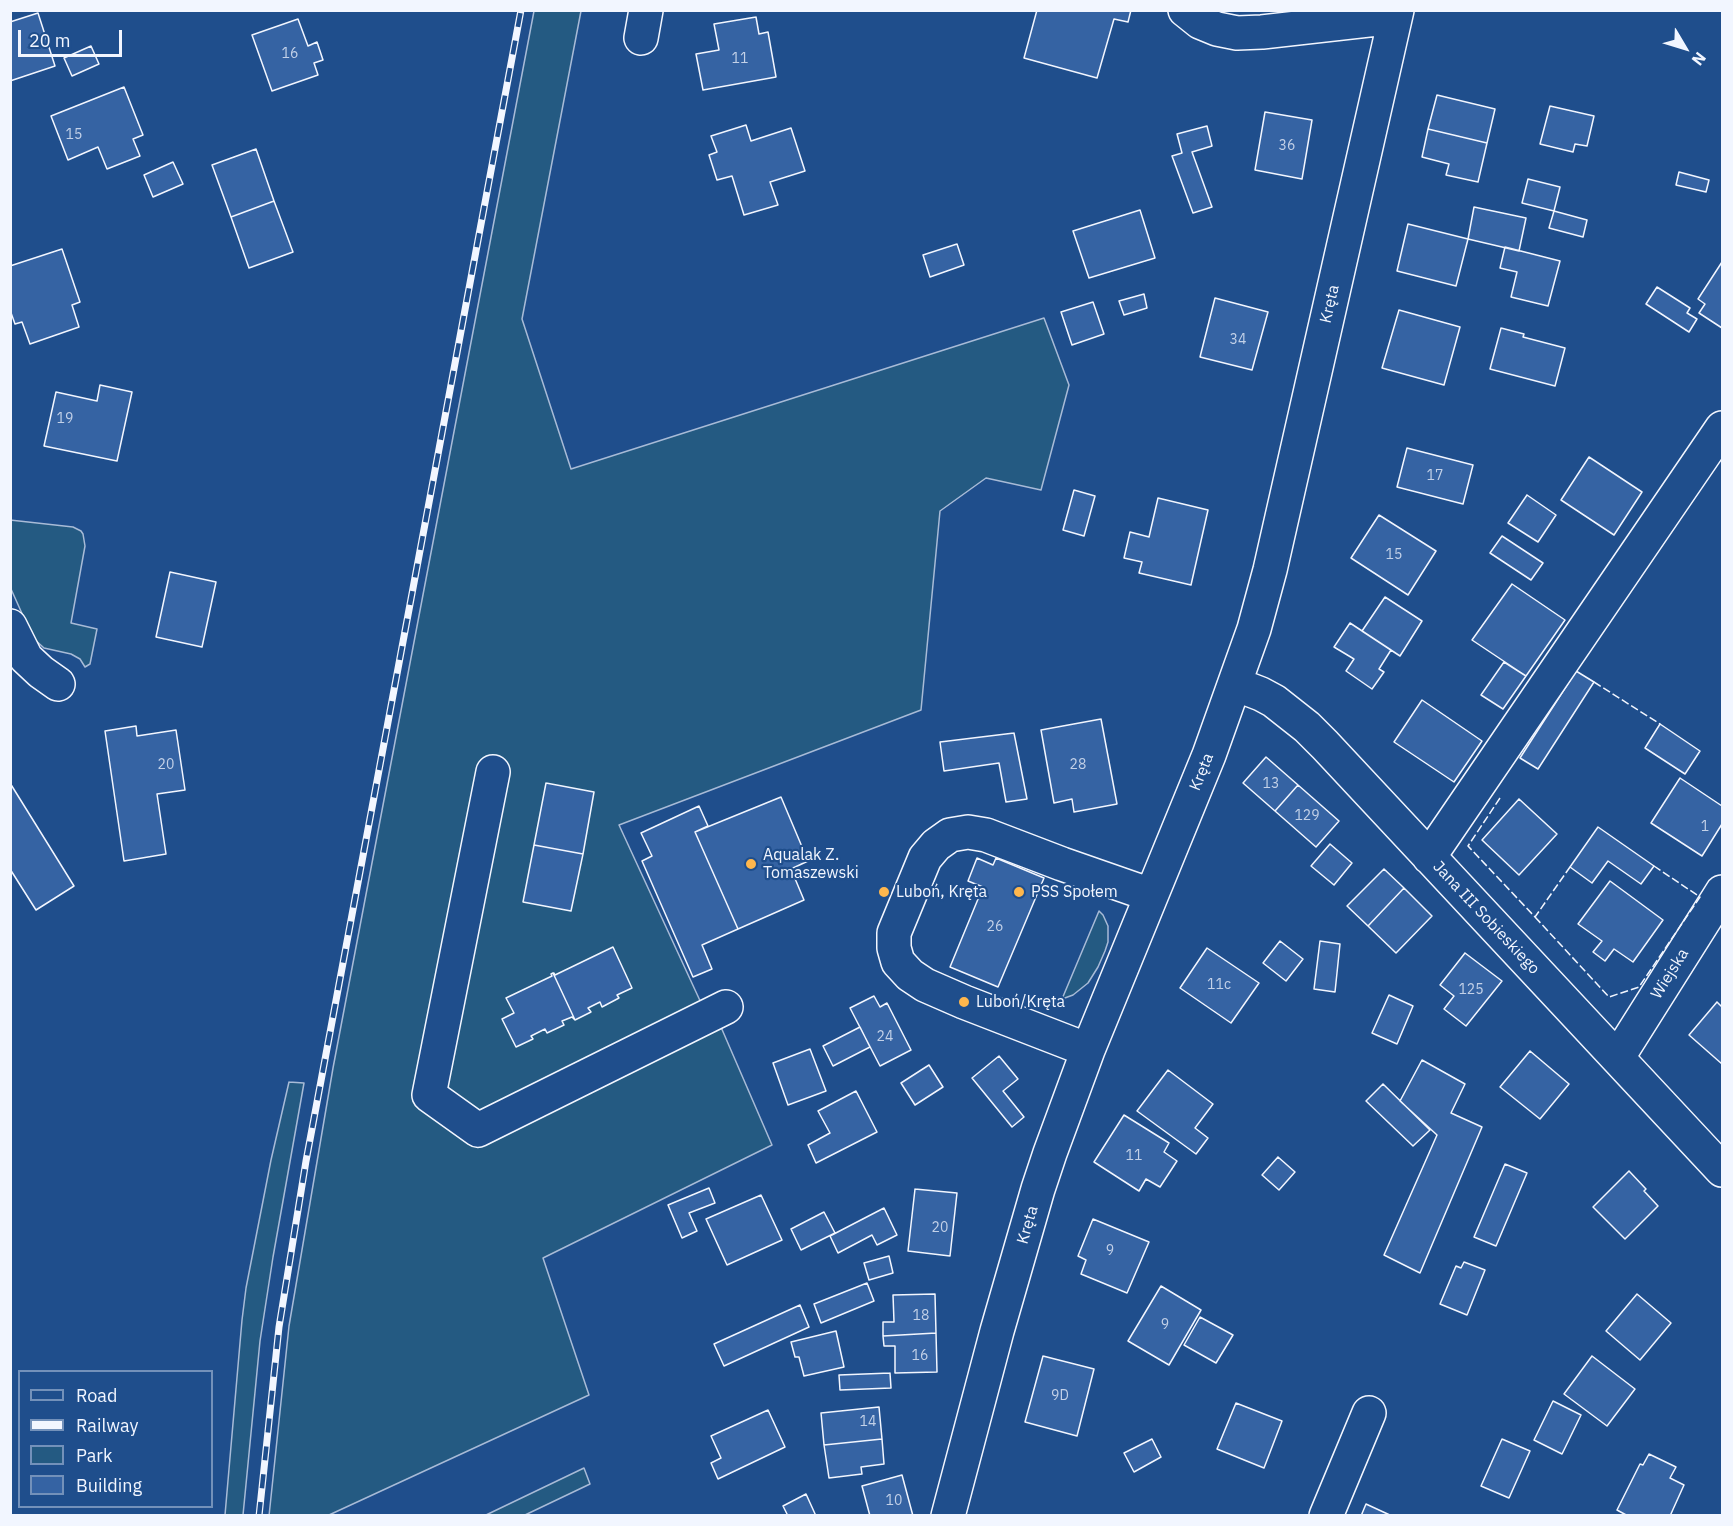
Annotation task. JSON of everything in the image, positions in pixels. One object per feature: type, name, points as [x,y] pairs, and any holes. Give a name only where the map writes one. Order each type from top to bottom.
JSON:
[{"type":"street","points":[[1185,10],[1200,22],[1217,29],[1237,33],[1262,32],[1396,14]]},
{"type":"street","name":"Kręta","points":[[948,1515],[1038,1189],[1088,1050],[1209,755],[1254,629],[1270,570],[1396,14]]},
{"type":"street","points":[[1429,857],[1722,428]]},
{"type":"street","points":[[10,626],[26,658],[58,684]]},
{"type":"street","name":"Jana III Sobieskiego","points":[[1235,684],[1274,701],[1307,727],[1722,1170]]},
{"type":"street","points":[[493,772],[429,1095],[478,1130],[726,1007]]},
{"type":"street","points":[[1088,1050],[925,985],[910,975],[898,962],[894,948],[894,933],[925,858],[936,845],[950,835],[968,832],[986,835],[1151,895]]},
{"type":"street","name":"Wiejska","points":[[1618,1057],[1722,892]]},
{"type":"street","points":[[1326,1515],[1369,1413]]},
{"type":"green space","points":[[534,11],[581,11],[522,319],[571,469],[1044,318],[1069,385],[1041,490],[986,478],[940,511],[921,710],[619,825],[702,1005],[711,1004],[772,1145],[543,1258],[589,1395],[329,1515],[269,1516],[289,1326],[333,1068]]},
{"type":"green space","points":[[10,520],[73,527],[83,534],[85,546],[71,623],[97,629],[90,664],[85,667],[80,659],[71,654],[44,648],[33,638],[11,589]]},
{"type":"green space","points":[[1099,911],[1108,926],[1108,942],[1105,951],[1088,983],[1073,995],[1062,999]]},
{"type":"green space","points":[[289,1082],[304,1083],[260,1341],[243,1515],[225,1515],[246,1288]]},
{"type":"green space","points":[[584,1468],[590,1484],[525,1515],[486,1515]]},
{"type":"building","points":[[1037,10],[1131,10],[1128,22],[1114,19],[1097,78],[1024,58]]},
{"type":"building","points":[[38,13],[55,66],[10,81],[10,22]]},
{"type":"building","points":[[756,17],[759,34],[768,32],[776,77],[703,90],[696,54],[719,50],[714,24]]},
{"type":"building","points":[[298,19],[308,46],[317,42],[323,60],[314,63],[318,75],[272,91],[252,35]]},
{"type":"building","points":[[91,46],[99,64],[72,76],[64,58]]},
{"type":"building","points":[[124,87],[143,135],[133,139],[140,156],[107,169],[98,147],[68,160],[51,116]]},
{"type":"building","points":[[1437,95],[1495,109],[1487,143],[1428,129]]},
{"type":"building","points":[[1550,106],[1594,116],[1587,146],[1575,144],[1573,152],[1540,144]]},
{"type":"building","points":[[1265,112],[1312,120],[1302,179],[1255,170]]},
{"type":"building","points":[[746,125],[751,141],[791,128],[805,171],[770,182],[778,205],[744,215],[732,176],[717,180],[709,155],[717,152],[711,136]]},
{"type":"building","points":[[1207,126],[1212,146],[1192,152],[1212,207],[1193,213],[1172,156],[1182,153],[1177,134]]},
{"type":"building","points":[[1428,129],[1487,143],[1478,182],[1446,175],[1449,164],[1422,157]]},
{"type":"building","points":[[256,149],[274,201],[231,217],[212,165]]},
{"type":"building","points":[[173,162],[183,184],[153,197],[144,175]]},
{"type":"building","points":[[1679,172],[1709,180],[1706,192],[1676,185]]},
{"type":"building","points":[[1528,179],[1560,187],[1554,211],[1522,203]]},
{"type":"building","points":[[274,201],[293,252],[249,268],[231,217]]},
{"type":"building","points":[[1474,207],[1526,218],[1519,251],[1468,239]]},
{"type":"building","points":[[1140,210],[1155,258],[1089,278],[1073,231]]},
{"type":"building","points":[[1554,211],[1587,220],[1583,237],[1549,228]]},
{"type":"building","points":[[1408,224],[1468,239],[1456,286],[1397,271]]},
{"type":"building","points":[[957,244],[964,265],[930,277],[923,255]]},
{"type":"building","points":[[1505,247],[1560,261],[1548,306],[1511,297],[1517,272],[1500,268]]},
{"type":"building","points":[[62,249],[80,302],[72,305],[79,327],[30,344],[22,322],[15,324],[10,310],[10,266]]},
{"type":"building","points":[[1722,262],[1722,328],[1699,313],[1705,304],[1698,299]]},
{"type":"building","points":[[1657,287],[1690,308],[1687,313],[1697,319],[1689,332],[1646,304]]},
{"type":"building","points":[[1144,294],[1147,308],[1124,315],[1119,301]]},
{"type":"building","points":[[1215,298],[1268,312],[1252,370],[1200,357]]},
{"type":"building","points":[[1093,302],[1104,334],[1072,345],[1061,312]]},
{"type":"building","points":[[1399,310],[1460,327],[1444,385],[1382,368]]},
{"type":"building","points":[[1501,328],[1524,334],[1523,337],[1565,348],[1555,386],[1490,369]]},
{"type":"building","points":[[100,385],[132,392],[117,461],[44,446],[56,392],[97,401]]},
{"type":"building","points":[[1407,448],[1473,465],[1463,504],[1397,487]]},
{"type":"building","points":[[1589,457],[1642,492],[1614,535],[1561,500]]},
{"type":"building","points":[[1074,490],[1095,496],[1084,536],[1063,530]]},
{"type":"building","points":[[1527,495],[1556,515],[1538,542],[1508,523]]},
{"type":"building","points":[[1158,498],[1208,510],[1191,585],[1139,573],[1142,562],[1124,558],[1130,532],[1149,537]]},
{"type":"building","points":[[1379,515],[1436,551],[1408,595],[1351,558]]},
{"type":"building","points":[[1502,536],[1543,563],[1531,580],[1490,553]]},
{"type":"building","points":[[170,572],[216,582],[202,647],[156,637]]},
{"type":"building","points":[[1512,584],[1565,620],[1526,676],[1472,640]]},
{"type":"building","points":[[1385,597],[1422,621],[1400,656],[1362,631]]},
{"type":"building","points":[[1350,623],[1391,650],[1379,669],[1384,672],[1372,689],[1346,671],[1354,659],[1334,647]]},
{"type":"building","points":[[1504,662],[1526,676],[1503,709],[1481,695]]},
{"type":"building","points":[[1576,671],[1594,682],[1538,769],[1520,758]]},
{"type":"building","points":[[1422,700],[1482,741],[1454,782],[1394,742]]},
{"type":"building","points":[[1101,719],[1117,804],[1074,812],[1072,799],[1054,803],[1041,730]]},
{"type":"building","points":[[1660,724],[1700,751],[1685,774],[1645,748]]},
{"type":"building","points":[[136,726],[137,736],[176,730],[185,790],[157,794],[166,854],[124,861],[105,731]]},
{"type":"building","points":[[1014,733],[1027,799],[1006,802],[999,763],[944,771],[940,742]]},
{"type":"building","points":[[1266,757],[1298,785],[1275,811],[1243,783]]},
{"type":"building","points":[[1680,778],[1722,806],[1722,824],[1702,856],[1651,823]]},
{"type":"building","points":[[10,783],[74,886],[36,910],[10,869]]},
{"type":"building","points":[[546,783],[594,792],[583,854],[534,845]]},
{"type":"building","points":[[1298,785],[1339,821],[1316,847],[1275,811]]},
{"type":"building","points":[[781,797],[808,861],[791,869],[804,900],[738,929],[695,832]]},
{"type":"building","points":[[1519,799],[1557,834],[1519,875],[1482,840]]},
{"type":"building","points":[[699,806],[708,826],[695,832],[738,929],[702,945],[712,969],[693,977],[642,861],[652,856],[641,833]]},
{"type":"building","points":[[1598,827],[1654,866],[1641,884],[1608,861],[1592,883],[1570,867]]},
{"type":"building","points":[[1330,844],[1352,863],[1334,885],[1311,866]]},
{"type":"building","points":[[534,845],[583,854],[571,911],[523,902]]},
{"type":"building","points":[[977,858],[993,865],[996,858],[1044,878],[998,987],[950,967],[983,887],[968,881]]},
{"type":"building","points":[[1384,869],[1404,888],[1368,926],[1347,906]]},
{"type":"building","points":[[1610,881],[1663,920],[1633,962],[1614,949],[1605,961],[1593,952],[1602,941],[1578,924]]},
{"type":"building","points":[[1404,888],[1432,916],[1396,953],[1368,926]]},
{"type":"building","points":[[1280,941],[1303,959],[1286,981],[1263,963]]},
{"type":"building","points":[[1320,941],[1340,944],[1335,992],[1314,989]]},
{"type":"building","points":[[613,947],[632,988],[617,995],[619,998],[602,1007],[600,1002],[588,1008],[591,1012],[575,1020],[553,973],[555,975]]},
{"type":"building","points":[[1207,948],[1259,983],[1231,1023],[1180,988]]},
{"type":"building","points":[[1465,953],[1502,981],[1466,1026],[1444,1009],[1454,996],[1440,985]]},
{"type":"building","points":[[553,973],[575,1020],[572,1017],[562,1021],[564,1025],[547,1033],[545,1029],[531,1036],[533,1039],[516,1047],[502,1019],[514,1013],[506,998],[552,976]]},
{"type":"building","points":[[1389,995],[1413,1006],[1397,1044],[1372,1033]]},
{"type":"building","points":[[874,996],[880,1007],[887,1003],[911,1050],[880,1066],[850,1008]]},
{"type":"building","points":[[1717,1002],[1722,1007],[1722,1064],[1689,1035]]},
{"type":"building","points":[[860,1027],[870,1047],[833,1066],[823,1046]]},
{"type":"building","points":[[810,1049],[826,1091],[788,1105],[773,1063]]},
{"type":"building","points":[[1530,1051],[1569,1084],[1540,1119],[1500,1087]]},
{"type":"building","points":[[999,1056],[1018,1079],[1003,1091],[1024,1117],[1012,1127],[972,1078]]},
{"type":"building","points":[[1422,1060],[1465,1084],[1451,1113],[1482,1127],[1420,1273],[1384,1255],[1437,1135],[1400,1101]]},
{"type":"building","points":[[929,1065],[943,1087],[915,1105],[901,1083]]},
{"type":"building","points":[[1168,1070],[1213,1104],[1195,1128],[1208,1138],[1196,1154],[1137,1111]]},
{"type":"building","points":[[1383,1084],[1430,1130],[1413,1146],[1366,1101]]},
{"type":"building","points":[[856,1091],[877,1132],[816,1163],[808,1145],[830,1133],[818,1111]]},
{"type":"building","points":[[1124,1115],[1169,1143],[1164,1152],[1177,1161],[1160,1187],[1146,1179],[1139,1191],[1094,1162]]},
{"type":"building","points":[[1278,1157],[1295,1172],[1279,1190],[1262,1175]]},
{"type":"building","points":[[1505,1164],[1527,1173],[1496,1246],[1474,1237]]},
{"type":"building","points":[[1629,1171],[1658,1206],[1625,1239],[1593,1207]]},
{"type":"building","points":[[709,1188],[715,1203],[689,1213],[697,1231],[682,1238],[668,1205]]},
{"type":"building","points":[[915,1189],[957,1193],[950,1256],[908,1251]]},
{"type":"building","points":[[761,1195],[782,1240],[727,1265],[706,1219]]},
{"type":"building","points":[[884,1208],[897,1235],[877,1245],[872,1235],[838,1253],[830,1236]]},
{"type":"building","points":[[824,1212],[835,1233],[801,1250],[791,1229]]},
{"type":"building","points":[[1093,1219],[1149,1242],[1127,1293],[1081,1274],[1086,1260],[1078,1256]]},
{"type":"building","points":[[889,1256],[893,1273],[869,1280],[864,1263]]},
{"type":"building","points":[[1464,1262],[1485,1270],[1467,1315],[1440,1304],[1456,1266],[1461,1268]]},
{"type":"building","points":[[867,1283],[874,1301],[821,1323],[814,1304]]},
{"type":"building","points":[[1161,1286],[1201,1310],[1169,1365],[1128,1341]]},
{"type":"building","points":[[935,1294],[936,1333],[883,1336],[883,1322],[894,1322],[893,1295]]},
{"type":"building","points":[[1637,1294],[1671,1323],[1640,1360],[1606,1331]]},
{"type":"building","points":[[800,1305],[809,1327],[724,1366],[714,1344]]},
{"type":"building","points":[[1200,1317],[1233,1335],[1216,1363],[1184,1345]]},
{"type":"building","points":[[836,1331],[844,1367],[804,1376],[799,1357],[795,1357],[791,1342]]},
{"type":"building","points":[[936,1333],[937,1372],[895,1373],[895,1346],[884,1346],[883,1336]]},
{"type":"building","points":[[1043,1356],[1094,1369],[1077,1436],[1025,1422]]},
{"type":"building","points":[[1592,1356],[1635,1389],[1607,1426],[1564,1394]]},
{"type":"building","points":[[890,1373],[891,1388],[840,1390],[839,1375]]},
{"type":"building","points":[[1553,1401],[1581,1415],[1562,1454],[1534,1440]]},
{"type":"building","points":[[1236,1403],[1282,1421],[1264,1468],[1217,1449]]},
{"type":"building","points":[[879,1407],[882,1439],[824,1445],[821,1413]]},
{"type":"building","points":[[768,1410],[785,1447],[718,1479],[711,1463],[721,1458],[711,1436]]},
{"type":"building","points":[[882,1439],[884,1464],[861,1467],[862,1474],[829,1478],[824,1445]]},
{"type":"building","points":[[1152,1439],[1161,1457],[1134,1472],[1124,1453]]},
{"type":"building","points":[[1502,1439],[1530,1451],[1509,1498],[1481,1486]]},
{"type":"building","points":[[1649,1454],[1676,1467],[1670,1478],[1684,1485],[1670,1516],[1628,1516],[1617,1510],[1640,1464],[1643,1465]]},
{"type":"building","points":[[902,1475],[913,1516],[870,1516],[862,1486]]},
{"type":"building","points":[[806,1494],[816,1516],[788,1516],[783,1506]]},
{"type":"building","points":[[1366,1504],[1392,1516],[1361,1516]]},
{"type":"railway","points":[[259,1516],[279,1327],[306,1161],[521,10]]},
{"type":"fence","points":[[1594,682],[1660,724]]},
{"type":"fence","points":[[1500,798],[1468,846],[1535,917],[1570,867]]},
{"type":"fence","points":[[1535,917],[1609,997],[1639,987],[1700,897],[1654,866]]},
{"type":"place","name":"Aqualak Z. Tomaszewski","points":[[751,864]]},
{"type":"place","name":"Luboń, Kręta","points":[[884,892]]},
{"type":"place","name":"PSS Społem","points":[[1019,892]]},
{"type":"place","name":"Luboń/Kręta","points":[[964,1002]]}]
